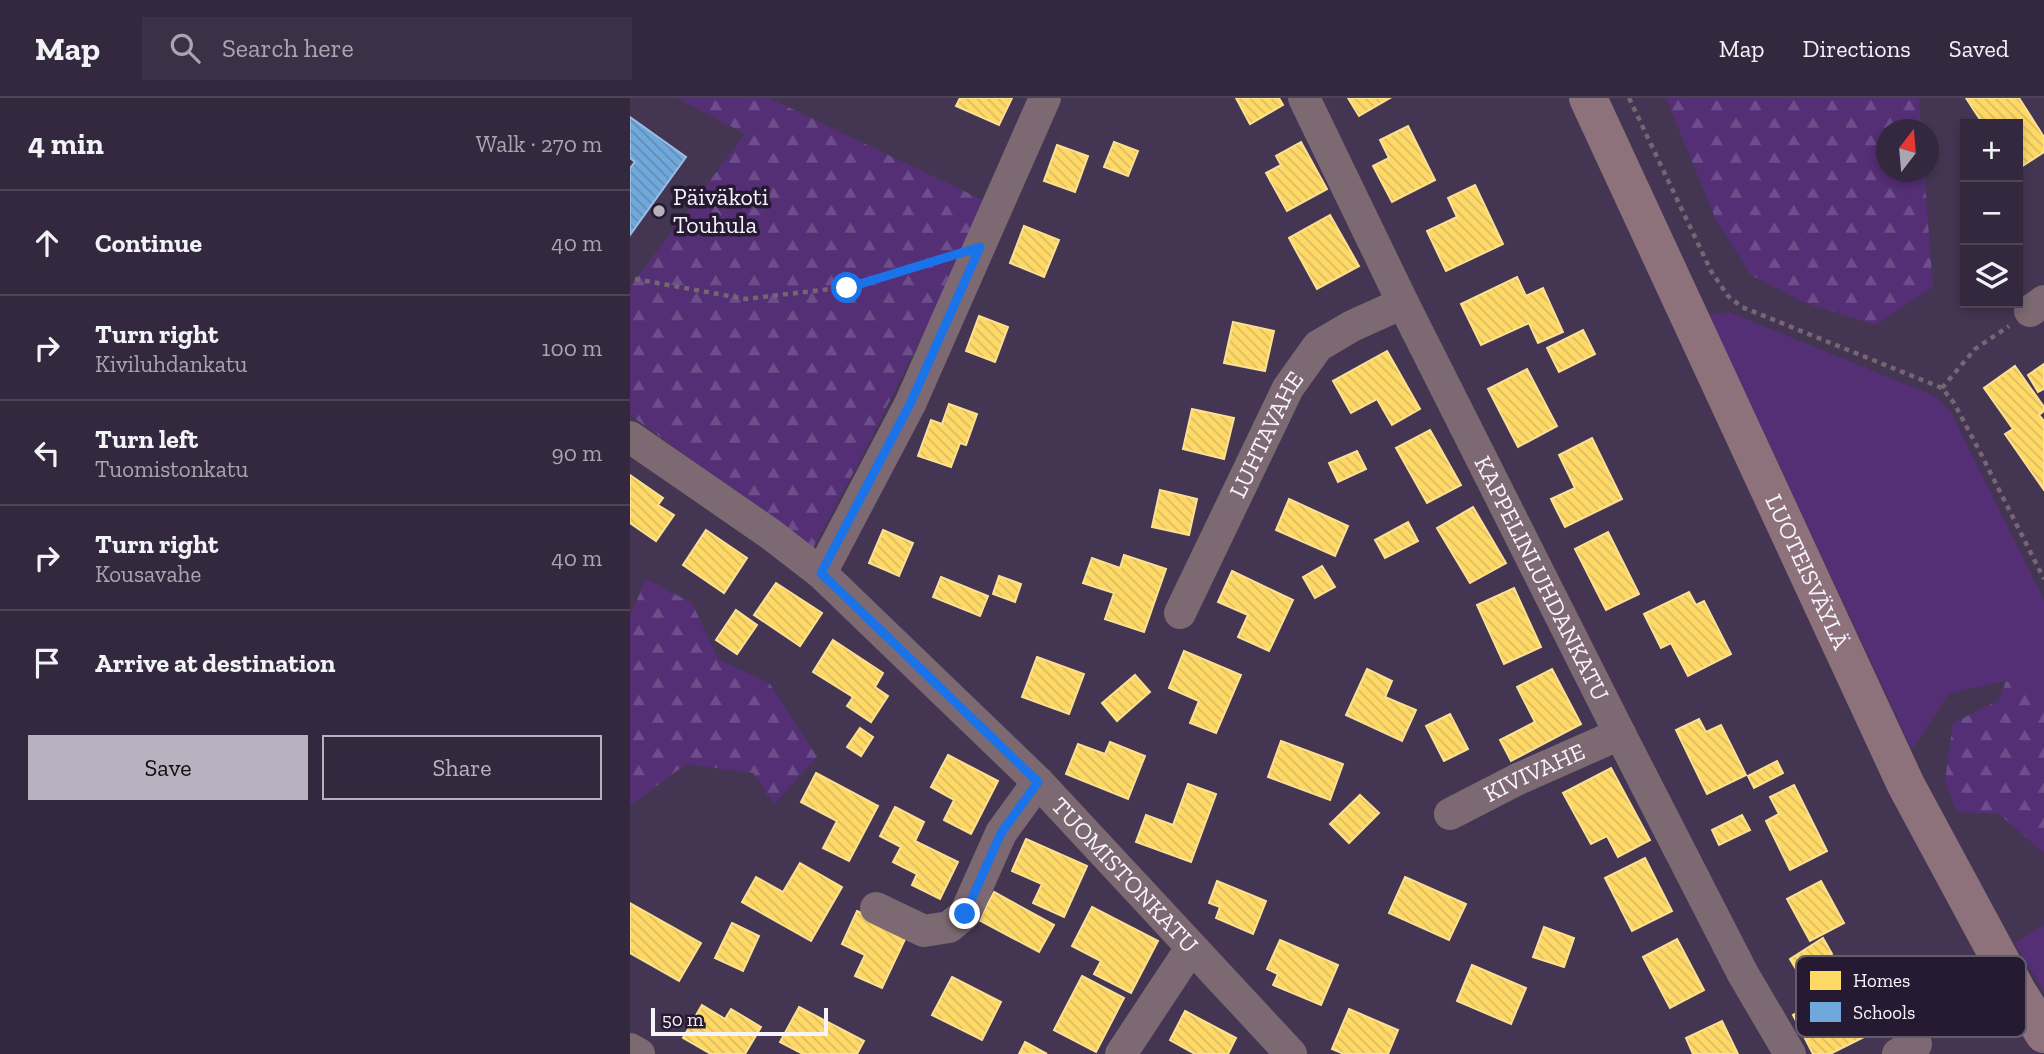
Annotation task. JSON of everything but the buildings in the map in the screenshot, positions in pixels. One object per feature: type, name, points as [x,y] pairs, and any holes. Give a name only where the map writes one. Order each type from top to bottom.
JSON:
[{"type":"main road","name":"LUOTEISVÄYLÄ","points":[[1588,98],[1906,785],[1998,956]]},
{"type":"main road","name":"LUOTEISVÄYLÄ","points":[[2026,1005],[2044,1034]]},
{"type":"street","points":[[821,573],[910,404],[1045,98]]},
{"type":"street","name":"KAPPELINLUHDANKATU","points":[[1304,98],[1620,734],[1743,974],[1790,1054]]},
{"type":"street","name":"LUHTAVAHE","points":[[1180,613],[1288,388],[1318,346],[1352,326],[1404,303]]},
{"type":"street","name":"TUOMISTONKATU","points":[[630,437],[769,533],[821,573],[1038,782],[1291,1054]]},
{"type":"street","name":"KIVIVAHE","points":[[1450,814],[1518,779],[1620,734]]},
{"type":"street","points":[[876,908],[925,930],[949,927],[965,914],[1001,833],[1038,782]]},
{"type":"street","points":[[1121,1054],[1191,948]]},
{"type":"street","points":[[630,1049],[639,1054]]},
{"type":"path","points":[[1629,98],[1711,271],[1728,296],[1742,307],[1784,326],[1860,353],[1942,388],[1954,403],[2044,579]]},
{"type":"path","points":[[635,279],[746,299],[847,288],[980,247]]},
{"type":"path","points":[[1942,388],[1975,349],[2037,306]]},
{"type":"path","points":[[1907,1049],[1930,1037]]},
{"type":"green space","points":[[677,98],[769,98],[989,203],[813,548],[630,415],[630,287],[745,134]]},
{"type":"green space","points":[[1666,98],[1919,98],[1920,119],[1876,119],[1876,182],[1925,182],[1933,287],[1876,325],[1803,302],[1751,275],[1716,220]]},
{"type":"green space","points":[[1729,312],[1934,396],[1950,411],[2044,600],[2044,696],[2006,681],[1949,693],[1912,749],[1709,315]]},
{"type":"green space","points":[[646,579],[692,603],[718,659],[770,684],[817,757],[774,804],[753,773],[686,764],[630,806],[630,616]]},
{"type":"green space","points":[[2006,681],[2044,696],[2044,853],[1999,814],[1957,812],[1945,781],[1953,723],[1999,700]]},
{"type":"green space","points":[[2044,925],[2044,992],[2026,962],[2026,956],[2023,956],[2015,943]]},
{"type":"place","name":"Päiväkoti Touhula","points":[[659,211]]},
{"type":"route","points":[[847,288],[980,247],[910,404],[821,573],[1038,782],[1001,833],[965,914]]}]
